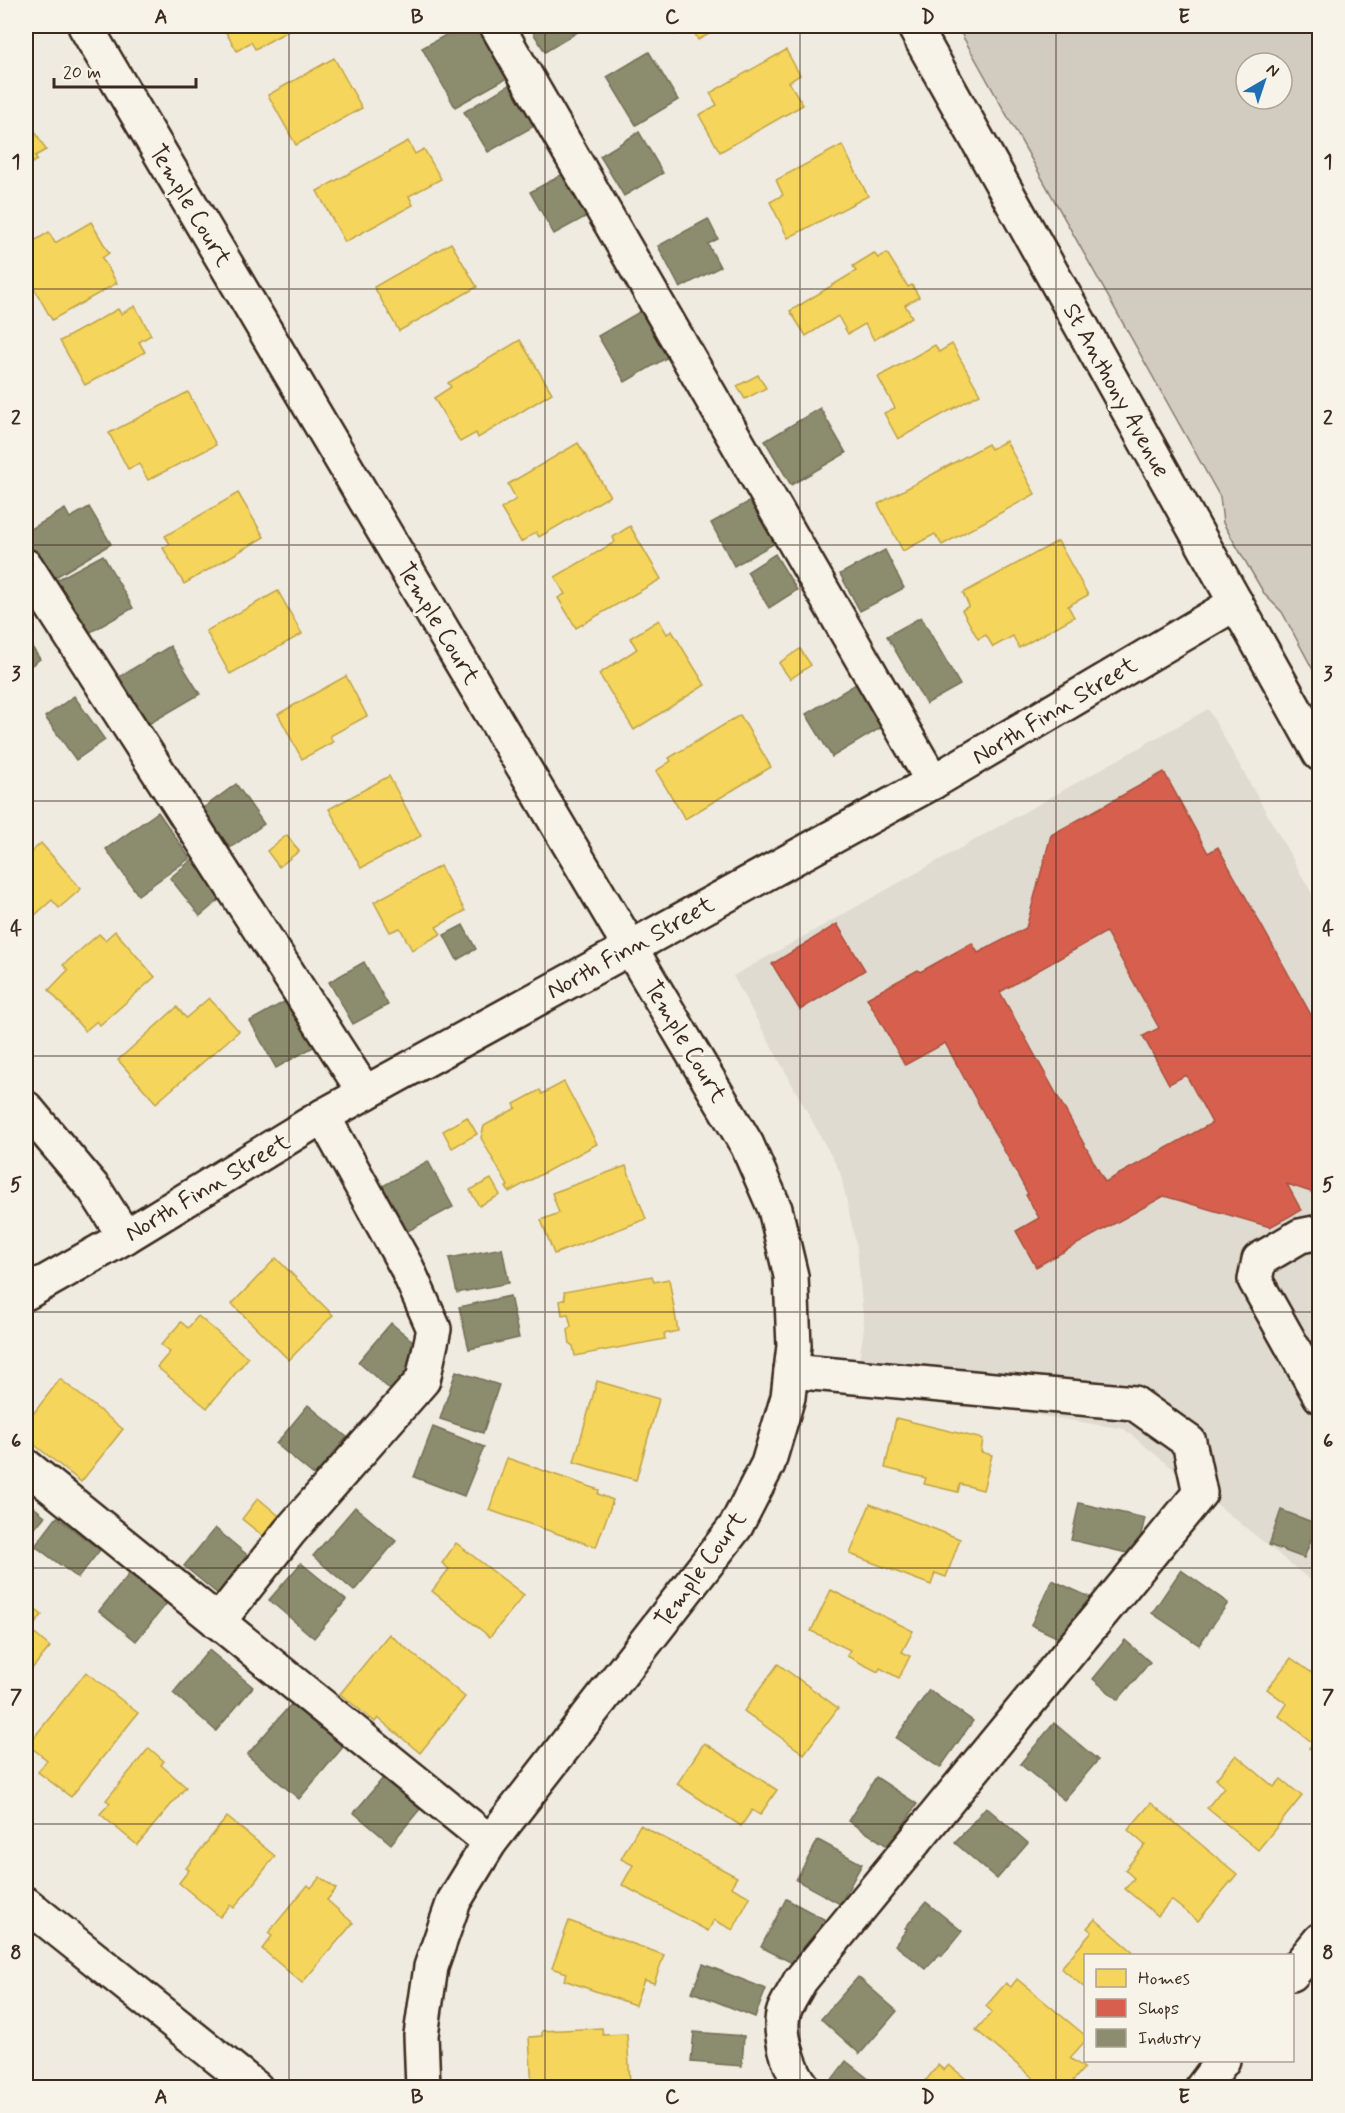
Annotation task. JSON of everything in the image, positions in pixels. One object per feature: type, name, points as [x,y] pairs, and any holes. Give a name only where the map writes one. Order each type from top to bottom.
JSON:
[{"type":"street","name":"Temple Court","points":[[85,26],[747,1145],[775,1209],[791,1276],[794,1346],[788,1398],[768,1464],[736,1526],[490,1842],[454,1901],[431,1966],[422,2035],[423,2088]]},
{"type":"street","points":[[497,26],[933,782]]},
{"type":"street","name":"St Anthony Avenue","points":[[914,26],[1320,754]]},
{"type":"street","points":[[26,566],[364,1093]]},
{"type":"street","name":"North Finn Street","points":[[26,1293],[125,1237],[323,1116],[933,782],[1236,603]]},
{"type":"street","points":[[26,1108],[95,1190],[125,1237]]},
{"type":"street","points":[[218,1622],[290,1531],[423,1380],[429,1354],[434,1329],[407,1268],[323,1116]]},
{"type":"street","points":[[1320,1232],[1300,1236],[1259,1260],[1255,1280],[1320,1396]]},
{"type":"street","points":[[791,1371],[1134,1403],[1189,1442],[1200,1493],[800,1981],[783,2013],[784,2047],[799,2082],[804,2088]]},
{"type":"street","points":[[26,1466],[490,1842]]},
{"type":"street","points":[[26,1904],[256,2088]]},
{"type":"street","points":[[1294,1973],[1320,1940]]},
{"type":"street","points":[[1202,2088],[1222,2062]]},
{"type":"shaded area","points":[[957,26],[1319,26],[1319,681],[1282,612],[1265,595],[1223,523],[1220,497]]},
{"type":"shaded area","points":[[1208,709],[1319,906],[1319,1587],[1124,1429],[855,1386],[864,1328],[857,1248],[840,1172],[733,976]]},
{"type":"building: Homes","points":[[222,26],[297,26],[255,49],[251,42],[237,51]]},
{"type":"building: Homes","points":[[669,26],[691,26],[674,35]]},
{"type":"building: Homes","points":[[691,26],[724,26],[698,40]]},
{"type":"building: Homes","points":[[786,50],[800,75],[789,82],[803,105],[720,152],[699,115],[717,105],[710,93]]},
{"type":"building: Homes","points":[[334,58],[362,108],[296,145],[268,95]]},
{"type":"building: Homes","points":[[26,116],[46,150],[35,156],[37,160],[26,167]]},
{"type":"building: Homes","points":[[408,141],[415,154],[424,149],[441,179],[409,196],[413,205],[345,242],[317,191]]},
{"type":"building: Homes","points":[[842,145],[868,196],[788,238],[770,202],[783,195],[776,180]]},
{"type":"building: Homes","points":[[91,222],[109,253],[102,258],[117,283],[52,320],[26,274],[26,246],[49,232],[55,243]]},
{"type":"building: Homes","points":[[451,243],[477,287],[399,331],[374,287]]},
{"type":"building: Homes","points":[[874,253],[878,258],[887,253],[908,287],[912,285],[919,297],[905,305],[912,317],[874,340],[865,324],[848,334],[838,316],[806,336],[790,311],[856,271],[853,266]]},
{"type":"building: Homes","points":[[135,306],[151,335],[139,342],[145,352],[85,385],[60,341],[118,309],[121,314]]},
{"type":"building: Homes","points":[[520,340],[552,393],[478,438],[476,433],[460,442],[434,398],[451,387],[448,383]]},
{"type":"building: Homes","points":[[952,344],[980,394],[898,439],[884,413],[895,408],[878,377],[935,345],[939,352]]},
{"type":"building: Homes","points":[[758,375],[766,388],[745,399],[737,386]]},
{"type":"building: Homes","points":[[188,392],[216,445],[148,480],[139,464],[128,469],[109,433]]},
{"type":"building: Homes","points":[[1006,441],[1035,494],[942,545],[935,534],[903,551],[878,504],[988,444],[991,449]]},
{"type":"building: Homes","points":[[578,443],[610,496],[539,537],[536,532],[521,542],[501,509],[516,499],[508,484]]},
{"type":"building: Homes","points":[[238,493],[264,537],[184,584],[163,548],[170,544],[165,536]]},
{"type":"building: Homes","points":[[630,526],[661,579],[576,628],[558,598],[565,594],[555,577],[615,542],[613,537]]},
{"type":"building: Homes","points":[[1058,541],[1088,595],[1068,606],[1074,617],[1019,648],[1013,636],[993,647],[986,635],[978,639],[962,610],[969,606],[963,593]]},
{"type":"building: Homes","points":[[278,591],[302,634],[230,674],[206,631]]},
{"type":"building: Homes","points":[[659,620],[667,634],[672,631],[705,685],[634,730],[599,674],[637,649],[630,638]]},
{"type":"building: Homes","points":[[800,649],[811,665],[790,679],[779,663]]},
{"type":"building: Homes","points":[[346,676],[367,716],[330,736],[333,742],[302,759],[278,714]]},
{"type":"building: Homes","points":[[740,715],[771,767],[685,819],[656,771],[671,761],[669,758]]},
{"type":"building: Homes","points":[[389,776],[421,836],[361,868],[329,809]]},
{"type":"building: Homes","points":[[287,835],[299,851],[279,867],[267,851]]},
{"type":"building: Homes","points":[[41,843],[81,889],[59,908],[52,900],[26,923],[26,857]]},
{"type":"building: Homes","points":[[440,866],[465,911],[436,927],[441,934],[412,950],[400,928],[390,932],[374,902]]},
{"type":"building: Homes","points":[[115,931],[155,977],[100,1025],[97,1021],[85,1031],[49,990],[68,970],[63,965],[99,934],[105,940]]},
{"type":"building: Homes","points":[[209,998],[239,1031],[156,1103],[118,1060],[177,1007],[186,1018]]},
{"type":"building: Homes","points":[[564,1082],[597,1144],[509,1192],[506,1187],[508,1186],[481,1138],[484,1126],[516,1108],[514,1104],[540,1090],[542,1094]]},
{"type":"building: Homes","points":[[467,1117],[477,1134],[452,1148],[443,1131]]},
{"type":"building: Homes","points":[[626,1166],[646,1219],[554,1254],[541,1220],[559,1213],[552,1193]]},
{"type":"building: Homes","points":[[491,1179],[500,1195],[479,1206],[470,1190]]},
{"type":"building: Homes","points":[[276,1258],[333,1315],[289,1360],[232,1304]]},
{"type":"building: Homes","points":[[652,1276],[654,1282],[669,1279],[678,1331],[664,1334],[665,1339],[575,1356],[573,1346],[570,1344],[568,1330],[571,1326],[568,1314],[562,1315],[560,1301],[565,1299],[564,1292]]},
{"type":"building: Homes","points":[[198,1316],[248,1358],[207,1408],[157,1367],[170,1352],[161,1345],[181,1322],[188,1328]]},
{"type":"building: Homes","points":[[60,1379],[123,1429],[81,1482],[26,1438],[26,1423]]},
{"type":"building: Homes","points":[[597,1381],[659,1399],[636,1480],[574,1462]]},
{"type":"building: Homes","points":[[896,1418],[983,1439],[981,1452],[992,1455],[983,1490],[960,1484],[958,1492],[924,1484],[926,1478],[885,1468]]},
{"type":"building: Homes","points":[[507,1458],[599,1490],[598,1494],[613,1500],[596,1547],[489,1510]]},
{"type":"building: Homes","points":[[258,1498],[284,1520],[268,1540],[242,1519]]},
{"type":"building: Homes","points":[[870,1504],[960,1539],[946,1577],[935,1573],[931,1585],[850,1554]]},
{"type":"building: Homes","points":[[456,1543],[524,1595],[490,1637],[432,1591],[449,1569],[442,1563]]},
{"type":"building: Homes","points":[[831,1590],[913,1631],[902,1652],[910,1656],[899,1678],[880,1668],[878,1672],[847,1656],[850,1650],[811,1631]]},
{"type":"building: Homes","points":[[26,1602],[42,1615],[30,1630],[50,1647],[26,1676]]},
{"type":"building: Homes","points":[[389,1634],[465,1697],[420,1753],[378,1718],[375,1722],[340,1694]]},
{"type":"building: Homes","points":[[1291,1658],[1312,1673],[1314,1670],[1320,1674],[1320,1756],[1309,1748],[1313,1743],[1279,1716],[1287,1704],[1267,1689]]},
{"type":"building: Homes","points":[[778,1664],[838,1708],[804,1754],[744,1711]]},
{"type":"building: Homes","points":[[86,1672],[138,1713],[71,1797],[38,1772],[47,1760],[28,1745]]},
{"type":"building: Homes","points":[[704,1743],[777,1790],[760,1815],[752,1810],[741,1826],[677,1784]]},
{"type":"building: Homes","points":[[149,1748],[164,1761],[161,1765],[186,1787],[137,1845],[100,1814],[110,1803],[106,1800]]},
{"type":"building: Homes","points":[[1236,1755],[1274,1787],[1281,1779],[1302,1796],[1258,1850],[1207,1808],[1224,1787],[1216,1779]]},
{"type":"building: Homes","points":[[1151,1803],[1237,1874],[1198,1921],[1171,1900],[1158,1916],[1125,1889],[1134,1878],[1125,1870],[1145,1845],[1128,1830]]},
{"type":"building: Homes","points":[[227,1817],[275,1856],[234,1908],[230,1905],[220,1917],[179,1883],[189,1870],[186,1868]]},
{"type":"building: Homes","points":[[640,1825],[737,1877],[731,1887],[750,1897],[733,1930],[714,1920],[708,1931],[622,1885],[633,1865],[621,1859]]},
{"type":"building: Homes","points":[[320,1877],[336,1889],[327,1900],[353,1923],[302,1983],[262,1949],[272,1936],[268,1933],[308,1885],[311,1888]]},
{"type":"building: Homes","points":[[1095,1919],[1136,1954],[1084,1954],[1084,1987],[1061,1968],[1092,1932],[1087,1928]]},
{"type":"building: Homes","points":[[569,1921],[664,1955],[654,1983],[644,1980],[635,2005],[564,1980],[567,1973],[552,1968]]},
{"type":"building: Homes","points":[[1017,1979],[1084,2034],[1084,2042],[1070,2058],[1084,2068],[1067,2088],[1045,2088],[976,2030],[992,2012],[986,2006],[1006,1983],[1011,1987]]},
{"type":"building: Homes","points":[[602,2028],[603,2035],[627,2034],[630,2082],[532,2087],[529,2037],[542,2036],[542,2031]]},
{"type":"building: Homes","points":[[938,2065],[944,2070],[949,2065],[977,2088],[920,2088]]},
{"type":"building: Homes","points":[[1320,2071],[1320,2088],[1306,2088]]},
{"type":"building: Shops","points":[[1164,772],[1208,853],[1218,847],[1320,1031],[1320,1195],[1287,1184],[1301,1210],[1270,1227],[1164,1196],[1036,1267],[1016,1231],[1039,1218],[945,1043],[905,1065],[867,998],[972,943],[978,953],[1026,928],[1051,835]],"holes":[[[1106,932],[1159,1028],[1143,1036],[1169,1084],[1186,1075],[1212,1123],[1105,1182],[1000,992]]]},
{"type":"building: Shops","points":[[837,924],[865,970],[800,1010],[772,964]]},
{"type":"building: Industry","points":[[462,26],[478,26],[507,78],[455,107],[422,48]]},
{"type":"building: Industry","points":[[529,26],[578,26],[581,30],[545,52]]},
{"type":"building: Industry","points":[[649,52],[678,100],[636,125],[607,77]]},
{"type":"building: Industry","points":[[512,83],[536,125],[488,152],[464,112]]},
{"type":"building: Industry","points":[[639,132],[663,173],[624,196],[600,156]]},
{"type":"building: Industry","points":[[563,174],[587,216],[554,234],[530,192]]},
{"type":"building: Industry","points":[[708,219],[718,239],[708,244],[720,267],[680,288],[658,246]]},
{"type":"building: Industry","points":[[641,311],[668,357],[625,382],[598,336]]},
{"type":"building: Industry","points":[[820,408],[846,453],[791,485],[765,441]]},
{"type":"building: Industry","points":[[752,500],[775,543],[734,566],[711,523]]},
{"type":"building: Industry","points":[[89,507],[111,544],[44,584],[26,553],[26,532],[65,509],[70,518]]},
{"type":"building: Industry","points":[[885,550],[904,588],[860,611],[840,574]]},
{"type":"building: Industry","points":[[775,554],[797,590],[769,608],[747,572]]},
{"type":"building: Industry","points":[[103,555],[133,608],[82,637],[51,583]]},
{"type":"building: Industry","points":[[921,617],[960,685],[926,704],[887,636]]},
{"type":"building: Industry","points":[[26,638],[40,659],[26,669]]},
{"type":"building: Industry","points":[[170,646],[200,694],[142,728],[114,680]]},
{"type":"building: Industry","points":[[856,684],[882,727],[832,757],[806,714]]},
{"type":"building: Industry","points":[[74,696],[105,740],[76,760],[45,717]]},
{"type":"building: Industry","points":[[236,784],[264,824],[230,848],[202,809]]},
{"type":"building: Industry","points":[[158,812],[190,858],[138,895],[106,849]]},
{"type":"building: Industry","points":[[195,857],[225,895],[200,916],[170,878]]},
{"type":"building: Industry","points":[[463,925],[476,949],[457,960],[444,935]]},
{"type":"building: Industry","points":[[364,962],[388,1005],[353,1024],[329,982]]},
{"type":"building: Industry","points":[[291,998],[317,1045],[276,1068],[250,1021]]},
{"type":"building: Industry","points":[[428,1161],[453,1207],[404,1233],[379,1188]]},
{"type":"building: Industry","points":[[502,1248],[509,1283],[457,1293],[449,1258]]},
{"type":"building: Industry","points":[[510,1296],[519,1338],[469,1349],[459,1307]]},
{"type":"building: Industry","points":[[391,1323],[426,1352],[393,1392],[358,1362]]},
{"type":"building: Industry","points":[[456,1371],[499,1385],[483,1433],[440,1419]]},
{"type":"building: Industry","points":[[308,1405],[347,1437],[315,1476],[276,1444]]},
{"type":"building: Industry","points":[[433,1427],[484,1447],[464,1496],[414,1477]]},
{"type":"building: Industry","points":[[26,1501],[45,1516],[26,1539]]},
{"type":"building: Industry","points":[[1079,1503],[1145,1518],[1136,1555],[1071,1540]]},
{"type":"building: Industry","points":[[355,1507],[396,1541],[354,1591],[313,1556]]},
{"type":"building: Industry","points":[[1281,1510],[1317,1524],[1304,1558],[1269,1545]]},
{"type":"building: Industry","points":[[57,1517],[100,1550],[78,1578],[35,1546]]},
{"type":"building: Industry","points":[[215,1528],[251,1558],[219,1595],[184,1566]]},
{"type":"building: Industry","points":[[301,1563],[346,1600],[314,1638],[269,1600]]},
{"type":"building: Industry","points":[[1181,1570],[1228,1603],[1199,1645],[1152,1613]]},
{"type":"building: Industry","points":[[130,1573],[167,1603],[136,1641],[99,1611]]},
{"type":"building: Industry","points":[[1052,1580],[1092,1598],[1071,1644],[1031,1625]]},
{"type":"building: Industry","points":[[1125,1640],[1150,1662],[1118,1700],[1093,1679]]},
{"type":"building: Industry","points":[[209,1650],[253,1687],[216,1731],[173,1693]]},
{"type":"building: Industry","points":[[929,1690],[973,1721],[940,1768],[896,1738]]},
{"type":"building: Industry","points":[[292,1703],[343,1747],[299,1799],[247,1755]]},
{"type":"building: Industry","points":[[1054,1723],[1098,1760],[1064,1800],[1020,1764]]},
{"type":"building: Industry","points":[[876,1777],[917,1804],[889,1847],[848,1821]]},
{"type":"building: Industry","points":[[383,1778],[420,1809],[391,1844],[354,1813]]},
{"type":"building: Industry","points":[[986,1807],[1028,1843],[997,1879],[955,1843]]},
{"type":"building: Industry","points":[[818,1840],[862,1864],[840,1904],[796,1880]]},
{"type":"building: Industry","points":[[786,1899],[824,1919],[800,1967],[761,1947]]},
{"type":"building: Industry","points":[[926,1902],[962,1931],[942,1956],[939,1954],[926,1969],[895,1945],[907,1929],[905,1928]]},
{"type":"building: Industry","points":[[703,1964],[766,1989],[755,2017],[692,1992]]},
{"type":"building: Industry","points":[[858,1977],[897,2011],[860,2054],[821,2019]]},
{"type":"building: Industry","points":[[694,2032],[744,2036],[742,2066],[691,2062]]},
{"type":"building: Industry","points":[[846,2061],[880,2088],[829,2088],[827,2086]]}]
